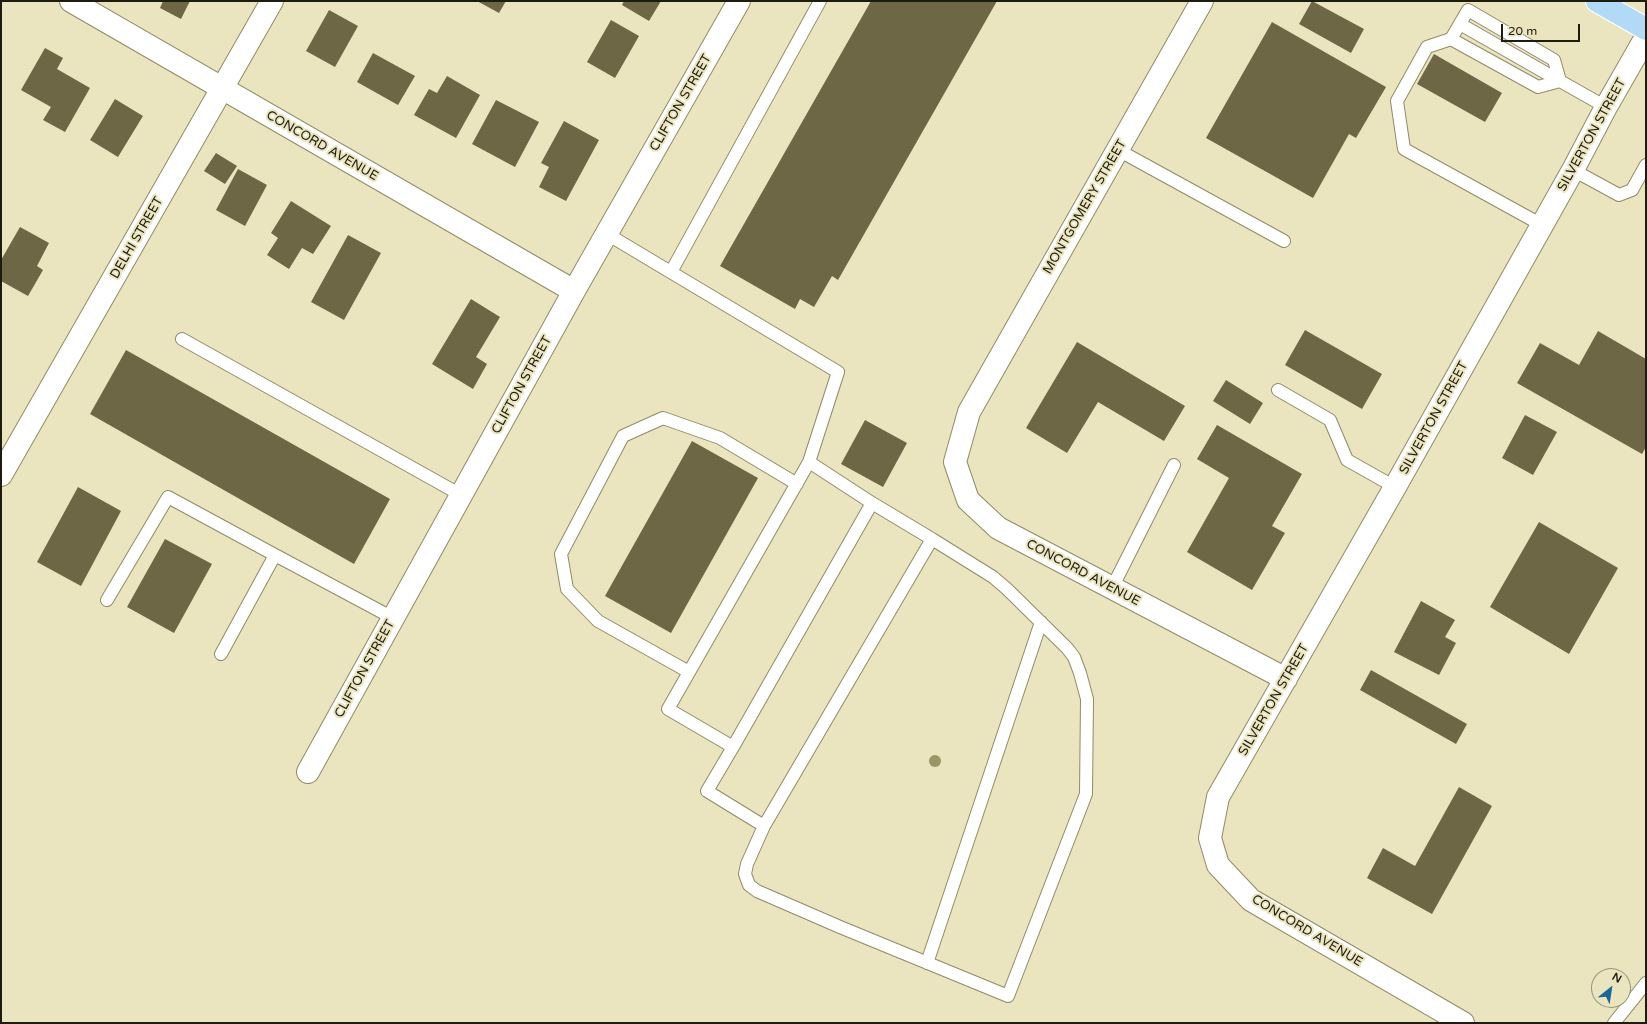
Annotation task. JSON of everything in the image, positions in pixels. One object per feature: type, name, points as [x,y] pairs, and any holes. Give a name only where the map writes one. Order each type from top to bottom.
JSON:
[{"type":"highway","points":[[1597,1],[1646,29]]},
{"type":"street","name":"CONCORD AVENUE","points":[[71,1],[574,291]]},
{"type":"street","name":"DELHI STREET","points":[[1,475],[272,1]]},
{"type":"street","name":"CLIFTON STREET","points":[[308,772],[574,291],[739,1]]},
{"type":"street","name":"MONTGOMERY STREET","points":[[969,412],[1202,1]]},
{"type":"street","name":"SILVERTON STREET","points":[[1218,797],[1395,487],[1646,38]]},
{"type":"street","name":"CONCORD AVENUE","points":[[969,412],[955,462],[968,500],[998,528],[1286,680]]},
{"type":"street","name":"CONCORD AVENUE","points":[[1218,797],[1210,838],[1218,865],[1251,900],[1463,1023]]},
{"type":"lane","points":[[671,272],[820,1]]},
{"type":"lane","points":[[1542,225],[1404,148],[1397,101],[1426,47],[1451,39],[1468,10],[1554,60],[1560,81]]},
{"type":"lane","points":[[1460,24],[1606,108]]},
{"type":"lane","points":[[1451,39],[1538,87],[1560,81]]},
{"type":"lane","points":[[1118,150],[1284,241]]},
{"type":"lane","points":[[1573,170],[1619,195],[1632,190],[1646,165]]},
{"type":"lane","points":[[606,234],[838,372],[809,462],[668,709],[733,747]]},
{"type":"lane","points":[[182,339],[461,495]]},
{"type":"lane","points":[[1278,390],[1330,420],[1347,460],[1395,487]]},
{"type":"lane","points":[[689,672],[598,621],[567,589],[561,554],[623,436],[663,418],[720,438],[797,484]]},
{"type":"lane","points":[[809,462],[872,503],[932,539],[993,577],[1041,622],[1074,657],[1087,699],[1088,726],[1086,794],[1008,996],[757,891],[749,885],[745,874],[747,864],[764,826],[932,539]]},
{"type":"lane","points":[[1112,588],[1174,465]]},
{"type":"lane","points":[[107,600],[168,497],[393,618]]},
{"type":"lane","points":[[764,826],[708,791],[872,503]]},
{"type":"lane","points":[[221,654],[276,555]]},
{"type":"lane","points":[[927,963],[1041,622]]},
{"type":"lane","points":[[1614,1023],[1646,983]]},
{"type":"building","points":[[163,1],[190,1],[181,19],[160,8]]},
{"type":"building","points":[[477,1],[506,1],[499,13]]},
{"type":"building","points":[[624,1],[661,1],[649,21],[622,5]]},
{"type":"building","points":[[871,1],[997,1],[838,280],[832,276],[814,307],[800,299],[795,309],[720,266]]},
{"type":"building","points":[[1312,1],[1364,29],[1351,53],[1299,24]]},
{"type":"building","points":[[329,10],[358,26],[335,67],[306,51]]},
{"type":"building","points":[[611,20],[639,36],[615,78],[587,62]]},
{"type":"building","points":[[1272,22],[1386,87],[1356,138],[1349,134],[1313,198],[1206,138]]},
{"type":"building","points":[[45,48],[63,58],[57,69],[90,88],[65,132],[43,120],[51,107],[21,90]]},
{"type":"building","points":[[373,53],[415,76],[398,105],[357,82]]},
{"type":"building","points":[[1434,54],[1502,93],[1485,122],[1417,84]]},
{"type":"building","points":[[447,76],[480,95],[456,138],[414,115],[429,89],[437,93]]},
{"type":"building","points":[[115,99],[143,116],[118,157],[90,140]]},
{"type":"building","points":[[496,100],[539,122],[515,167],[472,144]]},
{"type":"building","points":[[564,121],[599,140],[566,201],[539,187],[549,167],[541,163]]},
{"type":"building","points":[[216,153],[237,166],[225,184],[204,171]]},
{"type":"building","points":[[238,169],[267,185],[245,226],[216,210]]},
{"type":"building","points":[[291,201],[331,226],[313,254],[302,248],[289,269],[267,255],[278,238],[271,233]]},
{"type":"building","points":[[20,227],[49,243],[37,266],[43,270],[28,296],[1,281],[1,260]]},
{"type":"building","points":[[348,235],[381,253],[344,320],[311,302]]},
{"type":"building","points":[[471,299],[500,317],[476,357],[487,364],[473,389],[432,364]]},
{"type":"building","points":[[1305,330],[1382,374],[1362,409],[1285,365]]},
{"type":"building","points":[[1598,331],[1646,359],[1646,447],[1642,454],[1517,383],[1540,343],[1579,365]]},
{"type":"building","points":[[1077,342],[1185,406],[1164,441],[1098,402],[1067,453],[1026,428]]},
{"type":"building","points":[[126,350],[390,499],[354,564],[90,414]]},
{"type":"building","points":[[1226,380],[1263,403],[1250,424],[1213,401]]},
{"type":"building","points":[[1525,415],[1557,432],[1533,475],[1502,458]]},
{"type":"building","points":[[865,420],[907,443],[883,487],[841,464]]},
{"type":"building","points":[[1217,425],[1302,474],[1272,526],[1285,533],[1252,590],[1187,552],[1229,478],[1197,459]]},
{"type":"building","points":[[692,441],[758,478],[671,633],[605,596]]},
{"type":"building","points":[[78,487],[121,511],[81,586],[37,562]]},
{"type":"building","points":[[1539,522],[1618,568],[1569,654],[1490,607]]},
{"type":"building","points":[[165,539],[212,564],[174,633],[127,607]]},
{"type":"building","points":[[1421,601],[1455,620],[1445,637],[1456,643],[1439,675],[1394,652]]},
{"type":"building","points":[[1371,670],[1467,724],[1456,744],[1360,690]]},
{"type":"building","points":[[1459,787],[1492,806],[1432,914],[1367,878],[1383,848],[1415,866]]}]
